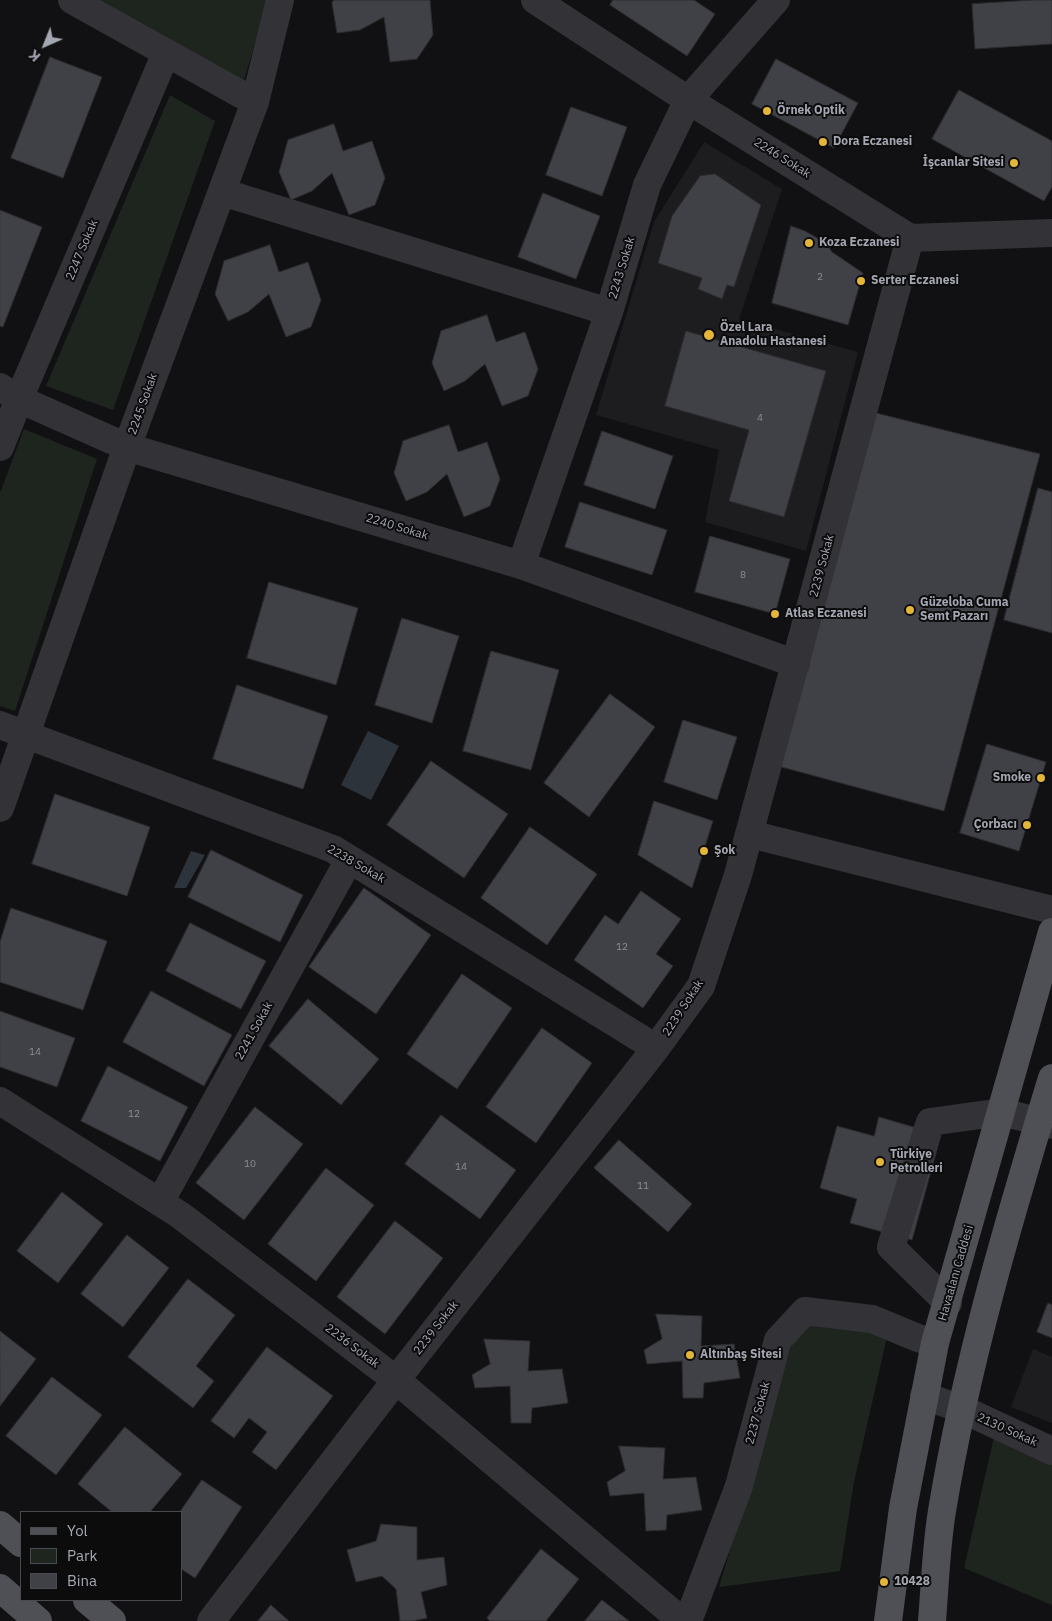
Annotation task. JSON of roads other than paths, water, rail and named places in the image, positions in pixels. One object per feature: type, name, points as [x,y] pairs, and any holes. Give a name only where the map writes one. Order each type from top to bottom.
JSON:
[{"type":"main road","name":"Havaalanı Caddesi","points":[[888,1621],[903,1508],[935,1343],[948,1303],[1052,932]]},
{"type":"main road","points":[[932,1621],[941,1513],[962,1409],[983,1318],[1046,1123],[1052,1078]]},
{"type":"main road","points":[[0,1525],[20,1542]]},
{"type":"main road","points":[[2,1593],[38,1621]]},
{"type":"main road","points":[[88,1601],[112,1621]]},
{"type":"street","points":[[72,0],[255,102]]},
{"type":"street","name":"2245 Sokak","points":[[0,808],[12,729],[127,447],[222,192],[255,102],[280,0]]},
{"type":"street","name":"2246 Sokak","points":[[535,0],[688,100],[910,238]]},
{"type":"street","name":"2243 Sokak","points":[[521,564],[609,312],[647,185],[688,100],[776,0]]},
{"type":"street","name":"2247 Sokak","points":[[0,447],[10,393],[166,53]]},
{"type":"street","points":[[222,192],[609,312]]},
{"type":"street","points":[[910,238],[1052,233]]},
{"type":"street","name":"2239 Sokak","points":[[211,1621],[396,1380],[656,1048],[701,986],[750,834],[910,238]]},
{"type":"street","name":"2240 Sokak","points":[[10,393],[127,447],[521,564],[796,664]]},
{"type":"street","name":"2238 Sokak","points":[[12,729],[333,849],[656,1048]]},
{"type":"street","points":[[750,834],[1052,910]]},
{"type":"street","name":"2241 Sokak","points":[[160,1202],[349,860]]},
{"type":"street","name":"2236 Sokak","points":[[0,1101],[180,1214],[396,1380],[682,1621]]},
{"type":"street","points":[[948,1303],[890,1247],[930,1122],[1002,1112],[1046,1123]]},
{"type":"street","name":"2237 Sokak","points":[[688,1621],[739,1486],[778,1340],[805,1311],[872,1319],[935,1343]]},
{"type":"street","name":"2130 Sokak","points":[[924,1396],[962,1409],[1052,1451]]},
{"type":"place","name":"Örnek Optik","points":[[767,111]]},
{"type":"place","name":"Dora Eczanesi","points":[[823,142]]},
{"type":"place","name":"İşcanlar Sitesi","points":[[1014,163]]},
{"type":"place","name":"Koza Eczanesi","points":[[809,243]]},
{"type":"place","name":"Serter Eczanesi","points":[[861,281]]},
{"type":"place","name":"Özel Lara Anadolu Hastanesi","points":[[709,335]]},
{"type":"place","name":"Güzeloba Cuma Semt Pazarı","points":[[910,610]]},
{"type":"place","name":"Atlas Eczanesi","points":[[775,614]]},
{"type":"place","name":"Smoke","points":[[1041,778]]},
{"type":"place","name":"Çorbacı","points":[[1027,825]]},
{"type":"place","name":"Şok","points":[[704,851]]},
{"type":"place","name":"Türkiye Petrolleri","points":[[880,1162]]},
{"type":"place","name":"Altınbaş Sitesi","points":[[690,1355]]},
{"type":"place","name":"10428","points":[[884,1582]]}]
